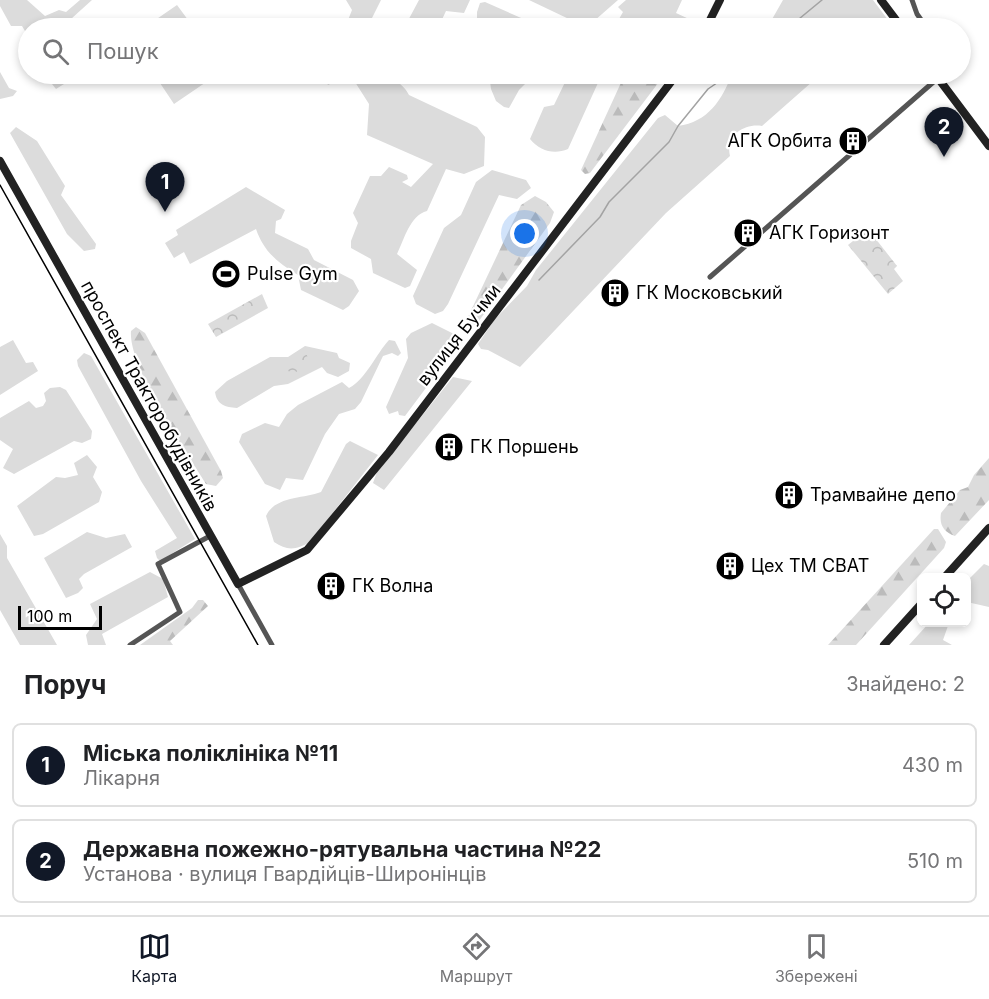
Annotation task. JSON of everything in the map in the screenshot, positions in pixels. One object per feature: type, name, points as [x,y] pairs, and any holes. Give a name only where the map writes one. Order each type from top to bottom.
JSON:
[{"type":"street","points":[[711,18],[720,0]]},
{"type":"street","points":[[912,0],[920,18]]},
{"type":"street","points":[[882,1],[895,18]]},
{"type":"street","name":"вулиця Бучми","points":[[238,584],[307,550],[345,506],[383,460],[669,84]]},
{"type":"street","points":[[710,277],[927,84]]},
{"type":"street","points":[[942,84],[989,146]]},
{"type":"street","name":"проспект Тракторобудівників","points":[[0,161],[272,645]]},
{"type":"street","points":[[948,573],[989,528]]},
{"type":"street","points":[[130,645],[180,612],[158,564],[210,536]]},
{"type":"street","points":[[884,645],[917,608]]},
{"type":"green space","points":[[0,0],[27,0],[45,16],[59,10],[66,12],[80,0],[92,0],[72,18],[18,18],[18,26],[11,26],[0,6]]},
{"type":"green space","points":[[346,0],[381,0],[372,18],[349,18],[352,10]]},
{"type":"green space","points":[[419,0],[470,0],[464,13],[446,11],[443,18],[409,18]]},
{"type":"green space","points":[[529,0],[618,0],[597,18],[567,18]]},
{"type":"green space","points":[[626,0],[682,0],[676,13],[687,18],[620,18],[623,12],[618,7]]},
{"type":"green space","points":[[783,0],[873,0],[886,18],[773,18]]},
{"type":"green space","points":[[485,2],[521,18],[477,18],[480,3]]},
{"type":"green space","points":[[177,5],[187,18],[158,18]]},
{"type":"green space","points":[[0,72],[9,88],[17,91],[13,96],[0,99]]},
{"type":"green space","points":[[52,84],[64,84],[56,89]]},
{"type":"green space","points":[[161,84],[203,84],[174,104]]},
{"type":"green space","points":[[356,84],[400,84],[409,95],[477,127],[485,137],[484,166],[464,174],[446,169],[427,211],[416,217],[408,229],[397,254],[417,270],[410,286],[405,288],[373,273],[371,259],[351,248],[351,241],[358,223],[353,213],[370,176],[381,176],[389,167],[407,175],[408,179],[402,182],[411,187],[433,164],[367,135],[369,104]]},
{"type":"green space","points":[[490,84],[525,84],[509,108],[496,101]]},
{"type":"green space","points":[[564,84],[597,84],[568,149],[558,152],[548,151],[530,139],[544,107],[554,105]]},
{"type":"green space","points":[[620,84],[657,84],[590,173],[585,174],[581,170]]},
{"type":"green space","points":[[728,84],[810,84],[762,126],[749,127],[737,132],[730,142],[730,156],[666,213],[520,367],[488,350],[481,349],[478,344],[495,319],[527,286],[536,270],[658,118],[665,115],[678,126],[689,124],[706,115],[724,93]]},
{"type":"green space","points":[[16,127],[37,141],[65,186],[61,195],[96,244],[95,249],[84,251],[67,234],[10,133]]},
{"type":"green space","points":[[492,170],[526,180],[531,188],[517,199],[499,195],[448,304],[443,311],[435,314],[416,304],[413,296],[444,228],[461,215],[476,182]]},
{"type":"green space","points":[[246,187],[285,210],[281,219],[276,221],[275,233],[308,249],[314,260],[353,280],[359,291],[349,306],[343,310],[301,290],[298,275],[272,256],[256,229],[190,264],[184,252],[174,258],[165,243],[178,235],[176,230]]},
{"type":"green space","points":[[535,196],[546,202],[554,212],[550,223],[476,325],[469,323],[467,319],[521,205]]},
{"type":"green space","points":[[868,229],[897,266],[894,269],[903,281],[888,294],[848,245]]},
{"type":"green space","points":[[262,294],[268,308],[216,337],[208,324]]},
{"type":"green space","points":[[432,323],[458,336],[461,341],[405,416],[399,415],[398,411],[389,414],[386,407],[408,358],[406,339],[411,333]]},
{"type":"green space","points":[[136,327],[145,333],[221,471],[223,478],[216,486],[206,484],[148,387],[133,347],[131,331]]},
{"type":"green space","points":[[13,340],[26,363],[33,362],[38,371],[0,395],[0,347]]},
{"type":"green space","points":[[389,340],[395,341],[401,353],[398,356],[392,353],[383,356],[361,402],[355,409],[339,414],[325,434],[303,480],[286,478],[280,490],[265,484],[239,442],[242,434],[265,423],[279,427],[287,414],[298,405],[342,382],[349,388],[366,373]]},
{"type":"green space","points":[[305,346],[337,353],[339,358],[350,363],[349,371],[338,377],[327,373],[322,367],[288,384],[274,386],[237,408],[225,406],[218,400],[215,392],[227,381],[270,357],[288,357]]},
{"type":"green space","points":[[304,350],[311,363],[291,375],[283,362]]},
{"type":"green space","points":[[84,353],[91,356],[195,539],[160,561],[155,551],[177,538],[141,481],[78,366],[77,360]]},
{"type":"green space","points":[[453,377],[472,381],[384,490],[373,483],[377,472]]},
{"type":"green space","points":[[60,387],[66,390],[92,431],[91,439],[82,443],[74,441],[14,474],[3,468],[13,449],[0,440],[0,418],[29,401],[36,408],[43,406],[46,401],[44,393],[50,388]]},
{"type":"green space","points":[[350,441],[378,455],[310,542],[292,548],[283,547],[274,542],[266,516],[270,510],[283,501],[321,492],[346,444]]},
{"type":"green space","points":[[87,455],[97,467],[93,477],[102,492],[99,502],[43,534],[34,536],[17,506],[56,477],[65,478],[78,475],[74,463]]},
{"type":"green space","points":[[989,458],[989,500],[955,536],[945,530],[941,513],[960,490],[968,487],[974,475]]},
{"type":"green space","points":[[934,529],[938,529],[946,542],[944,548],[921,573],[917,573],[917,578],[856,645],[828,645]]},
{"type":"green space","points":[[87,532],[106,538],[125,534],[132,547],[84,574],[79,579],[83,588],[66,598],[44,558]]},
{"type":"green space","points":[[0,534],[7,546],[7,558],[57,645],[20,645],[0,610]]},
{"type":"green space","points":[[984,564],[989,566],[989,607],[971,603],[971,577]]},
{"type":"green space","points":[[150,572],[163,579],[168,597],[102,634],[106,645],[88,645],[86,635],[97,619],[90,604]]},
{"type":"green space","points":[[198,600],[203,600],[208,606],[170,641],[173,645],[140,645],[192,608]]},
{"type":"green space","points":[[925,627],[948,627],[943,640],[952,645],[909,645]]},
{"type":"waterway","points":[[800,18],[822,0]]},
{"type":"waterway","points":[[539,280],[600,217],[609,202],[669,142],[678,126],[708,89],[715,84]]},
{"type":"tram line","points":[[0,185],[258,645]]},
{"type":"place","name":"АГК Орбита","points":[[853,141]]},
{"type":"place","name":"Державна пожежно-рятувальна частина №22","points":[[944,157]]},
{"type":"place","name":"Міська поліклініка №11","points":[[165,212]]},
{"type":"place","name":"АГК Горизонт","points":[[748,233]]},
{"type":"place","name":"Pulse Gym","points":[[226,274]]},
{"type":"place","name":"ГК Московський","points":[[615,293]]},
{"type":"place","name":"ГК Поршень","points":[[449,447]]},
{"type":"place","name":"Трамвайне депо","points":[[789,495]]},
{"type":"place","name":"Цех ТМ СВАТ","points":[[730,566]]},
{"type":"place","name":"ГК Волна","points":[[331,586]]}]
